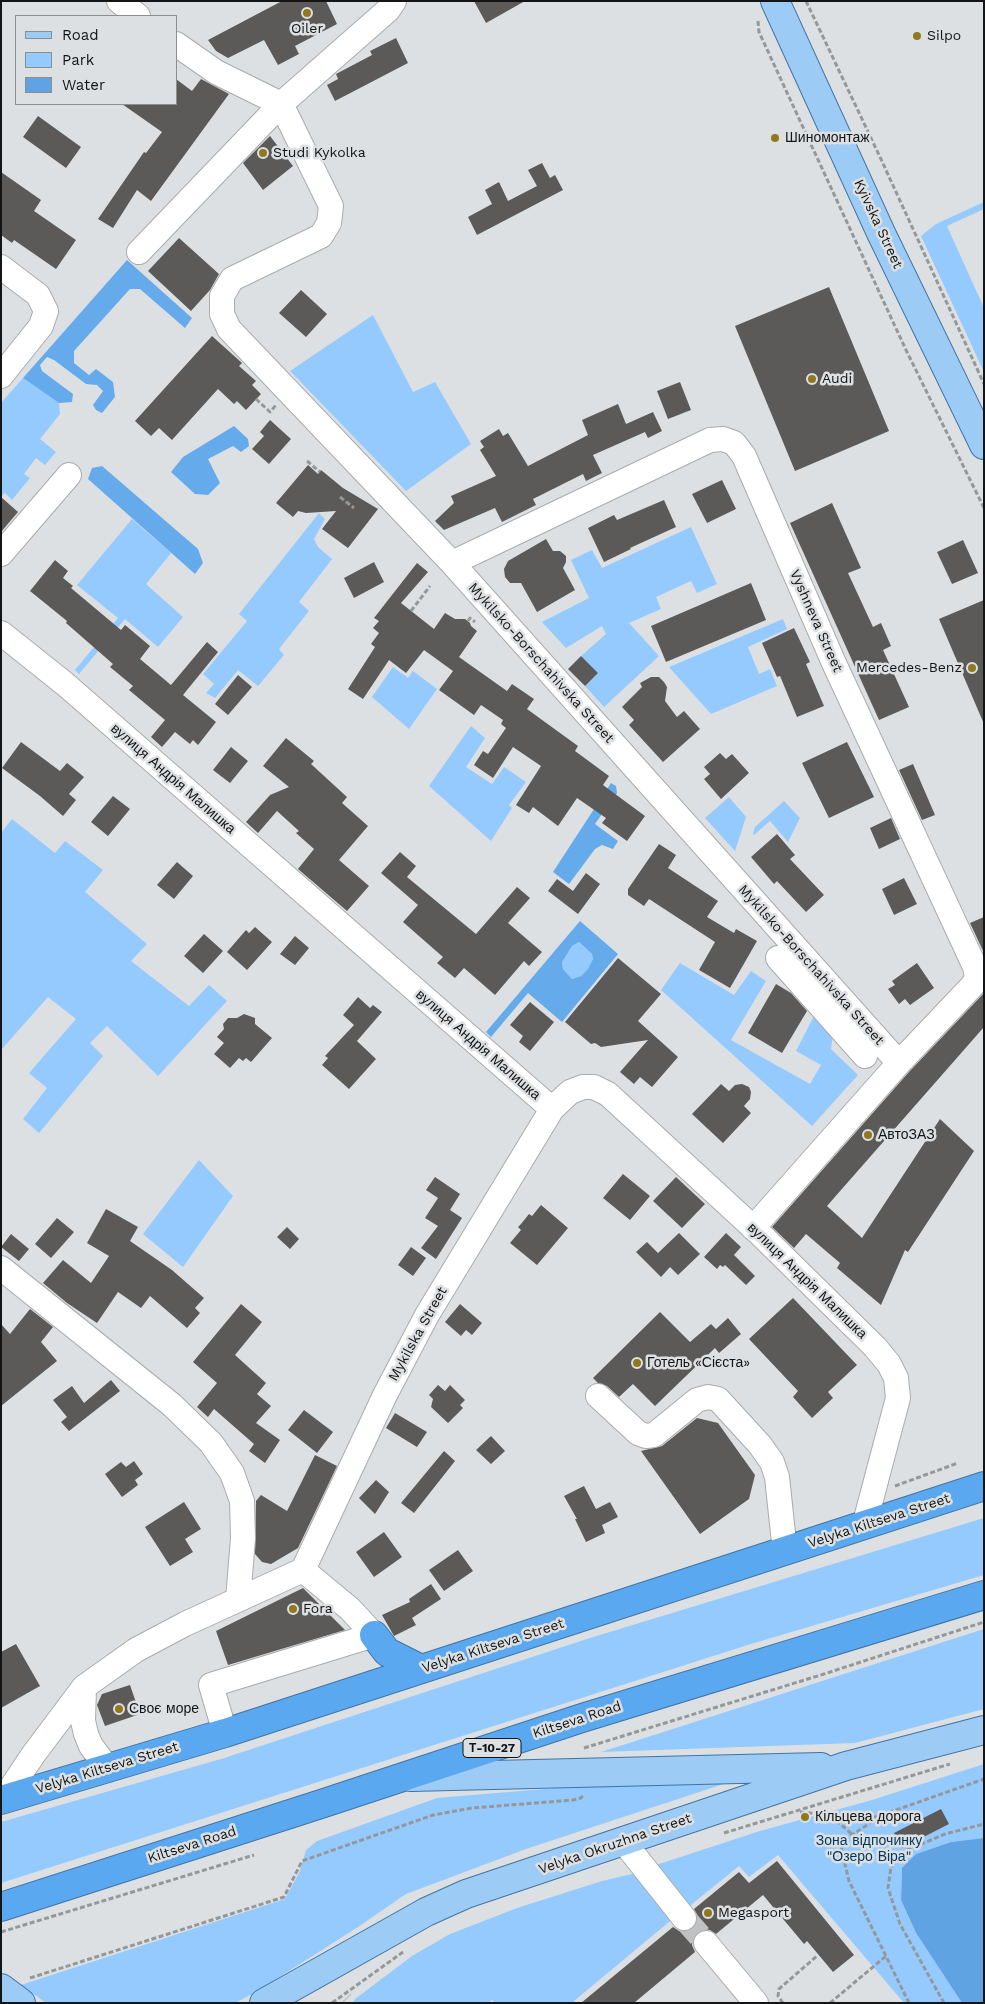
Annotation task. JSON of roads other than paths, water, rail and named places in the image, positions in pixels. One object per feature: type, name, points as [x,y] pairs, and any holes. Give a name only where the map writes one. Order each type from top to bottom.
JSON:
[{"type":"highway","name":"Velyka Kiltseva Street","points":[[2,1800],[224,1733],[358,1688],[421,1670],[864,1526],[978,1483]]},
{"type":"highway","name":"Kiltseva Road","points":[[1,1907],[591,1715],[984,1595]]},
{"type":"highway","points":[[374,1635],[387,1652],[421,1670]]},
{"type":"main road","name":"Kyivska Street","points":[[766,10],[882,233],[984,445]]},
{"type":"main road","name":"Velyka Okruzhna Street","points":[[264,2003],[426,1912],[466,1894],[846,1766],[984,1730]]},
{"type":"main road","points":[[400,1777],[846,1766]]},
{"type":"main road","points":[[1,1988],[26,1991]]},
{"type":"street","points":[[118,1],[137,15]]},
{"type":"street","points":[[139,252],[281,104],[388,10],[394,1]]},
{"type":"street","points":[[178,45],[216,72],[281,104]]},
{"type":"street","name":"Mykilsko-Borschahivska Street","points":[[281,104],[331,206],[329,223],[321,236],[232,279],[222,296],[222,314],[229,329],[452,563],[806,974],[899,1063]]},
{"type":"street","points":[[1,267],[38,295],[46,311],[41,326],[1,376]]},
{"type":"street","name":"Vyshneva Street","points":[[452,563],[710,440],[723,438],[734,443],[744,456],[833,661],[976,967],[977,977],[973,985],[899,1063]]},
{"type":"street","points":[[1,554],[70,475]]},
{"type":"street","name":"вулиця Андрія Малишка","points":[[1,634],[65,684],[552,1109],[570,1092],[582,1087],[594,1088],[608,1094],[753,1228],[875,1347],[889,1364],[896,1378],[898,1398],[864,1526]]},
{"type":"street","points":[[778,958],[806,974],[865,1056]]},
{"type":"street","points":[[753,1228],[899,1063]]},
{"type":"street","name":"Mykilska Street","points":[[303,1570],[385,1394],[427,1315],[552,1109]]},
{"type":"street","points":[[1,1268],[172,1405],[218,1453],[232,1473],[242,1501],[243,1538],[238,1600]]},
{"type":"street","points":[[598,1396],[638,1433],[646,1436],[654,1435],[697,1400],[708,1397],[718,1400],[760,1445],[772,1462],[777,1477],[784,1552]]},
{"type":"street","points":[[2,1800],[84,1687],[136,1650],[185,1624],[303,1570],[350,1609],[374,1635],[211,1685],[224,1733]]},
{"type":"street","points":[[84,1687],[83,1721],[86,1734],[91,1746],[107,1767]]},
{"type":"street","points":[[623,1842],[684,1918]]},
{"type":"street","points":[[706,1943],[756,2003]]},
{"type":"water","points":[[984,1838],[984,2003],[962,2003],[916,1933],[901,1900],[902,1868],[916,1854],[951,1842]]},
{"type":"tunnel","points":[[684,1918],[706,1943]]},
{"type":"place","name":"Oiler","points":[[307,13]]},
{"type":"place","name":"Silpo","points":[[917,36]]},
{"type":"place","name":"Шиномонтаж","points":[[775,138]]},
{"type":"place","name":"Studi Kykolka","points":[[263,153]]},
{"type":"place","name":"Audi","points":[[812,379]]},
{"type":"place","name":"Mercedes-Benz","points":[[972,668]]},
{"type":"place","name":"АвтоЗАЗ","points":[[868,1135]]},
{"type":"place","name":"Готель «Сієста»","points":[[637,1363]]},
{"type":"place","name":"Fora","points":[[293,1609]]},
{"type":"place","name":"Своє море","points":[[119,1709]]},
{"type":"place","name":"Кільцева дорога","points":[[805,1817]]},
{"type":"place","name":"Megasport","points":[[708,1913]]},
{"type":"park label","name":"Зона відпочинку \"Озеро Віра\"","points":[[869,1849]]}]
